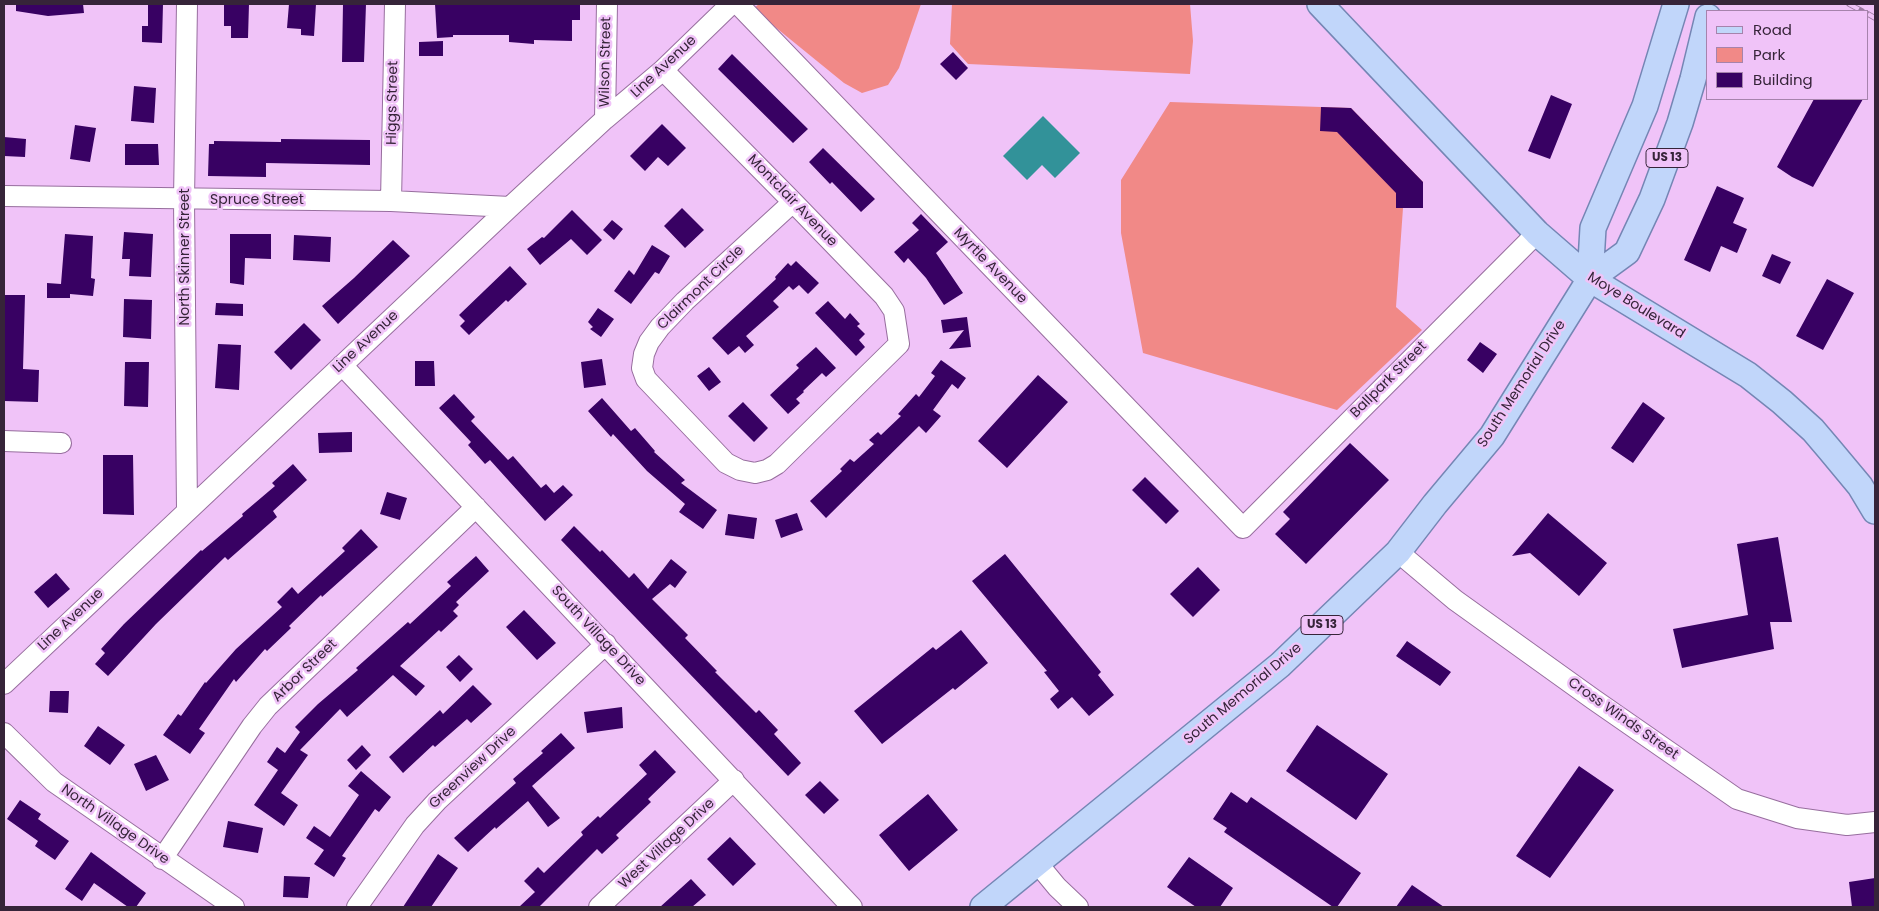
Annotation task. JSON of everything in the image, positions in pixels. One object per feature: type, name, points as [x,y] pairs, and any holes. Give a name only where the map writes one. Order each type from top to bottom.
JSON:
[{"type":"main road","name":"Moye Boulevard","points":[[1320,4],[1537,233],[1590,279],[1748,375],[1782,402],[1813,430],[1860,486],[1875,511]]},
{"type":"main road","name":"South Memorial Drive","points":[[1590,279],[1593,228],[1645,106],[1676,4]]},
{"type":"main road","name":"South Memorial Drive","points":[[983,907],[1280,665],[1398,552],[1492,436],[1590,279],[1628,252],[1649,205],[1680,123],[1706,24]]},
{"type":"street","name":"North Skinner Street","points":[[187,4],[184,200],[187,510]]},
{"type":"street","name":"Higgs Street","points":[[391,201],[395,4]]},
{"type":"street","name":"Wilson Street","points":[[605,119],[607,4]]},
{"type":"street","name":"Line Avenue","points":[[4,684],[510,207],[605,119],[663,70],[731,4]]},
{"type":"street","name":"Myrtle Avenue","points":[[738,4],[1243,528]]},
{"type":"street","name":"Montclair Avenue","points":[[663,70],[884,296],[894,311],[899,344]]},
{"type":"street","name":"Spruce Street","points":[[4,196],[184,200],[391,201],[510,207]]},
{"type":"street","name":"Clairmont Circle","points":[[793,202],[685,301],[660,327],[648,342],[644,354],[642,368],[646,379],[726,463],[740,470],[755,473],[767,470],[777,464],[899,344]]},
{"type":"street","name":"Ballpark Street","points":[[1243,528],[1537,233]]},
{"type":"street","name":"South Village Drive","points":[[342,365],[852,907]]},
{"type":"street","points":[[4,441],[61,444]]},
{"type":"street","name":"Arbor Street","points":[[162,859],[252,726],[268,706],[476,507]]},
{"type":"street","name":"Cross Winds Street","points":[[1398,552],[1454,600],[1737,799],[1797,818],[1846,825],[1875,822]]},
{"type":"street","name":"Greenview Drive","points":[[358,907],[415,825],[437,801],[606,644]]},
{"type":"street","name":"North Village Drive","points":[[4,733],[54,782],[162,859],[234,907]]},
{"type":"street","name":"West Village Drive","points":[[599,907],[734,780]]},
{"type":"street","points":[[1038,864],[1057,887],[1078,907]]},
{"type":"green space","points":[[759,4],[921,4],[899,68],[888,85],[862,93],[844,83],[753,9]]},
{"type":"green space","points":[[952,4],[1190,4],[1193,41],[1190,74],[968,64],[950,44]]},
{"type":"green space","points":[[1170,102],[1351,108],[1423,182],[1423,208],[1403,208],[1396,307],[1422,330],[1337,410],[1143,353],[1121,233],[1121,180]]},
{"type":"shaded area","points":[[1043,116],[1080,153],[1055,178],[1042,165],[1027,180],[1003,156]]},
{"type":"building","points":[[16,4],[83,4],[84,13],[48,16],[16,11]]},
{"type":"building","points":[[148,4],[163,4],[162,43],[142,42],[142,26],[148,26]]},
{"type":"building","points":[[224,4],[249,4],[248,38],[231,38],[231,26],[224,26]]},
{"type":"building","points":[[289,4],[316,4],[314,36],[301,35],[301,29],[287,28]]},
{"type":"building","points":[[343,4],[366,4],[364,62],[342,62]]},
{"type":"building","points":[[435,4],[580,4],[580,20],[572,20],[572,41],[534,40],[534,44],[509,42],[509,35],[453,35],[453,37],[437,38]]},
{"type":"building","points":[[443,41],[443,56],[419,56],[419,42]]},
{"type":"building","points":[[953,52],[968,68],[956,80],[940,64]]},
{"type":"building","points":[[732,54],[808,129],[793,143],[718,69]]},
{"type":"building","points":[[134,86],[156,88],[154,123],[131,121]]},
{"type":"building","points":[[1551,95],[1572,104],[1550,159],[1528,151]]},
{"type":"building","points":[[1813,100],[1862,100],[1813,187],[1777,167]]},
{"type":"building","points":[[1321,107],[1351,108],[1423,182],[1423,208],[1396,208],[1396,193],[1337,132],[1320,131]]},
{"type":"building","points":[[662,124],[686,148],[668,166],[658,157],[645,171],[630,156]]},
{"type":"building","points":[[75,125],[96,128],[90,162],[70,159]]},
{"type":"building","points":[[4,137],[26,139],[25,157],[4,156]]},
{"type":"building","points":[[281,139],[370,140],[370,165],[266,163],[266,177],[208,176],[209,144],[214,144],[214,141],[281,142]]},
{"type":"building","points":[[125,144],[158,144],[159,165],[125,165]]},
{"type":"building","points":[[823,148],[875,199],[861,212],[832,182],[830,184],[809,162]]},
{"type":"building","points":[[1717,186],[1744,198],[1733,223],[1747,229],[1737,253],[1721,246],[1710,272],[1684,260]]},
{"type":"building","points":[[682,208],[704,230],[685,248],[664,226]]},
{"type":"building","points":[[572,210],[602,240],[587,255],[571,239],[540,265],[527,249],[542,237],[544,238]]},
{"type":"building","points":[[921,214],[948,242],[936,253],[963,293],[944,305],[926,278],[908,258],[904,263],[894,252],[919,230],[912,223]]},
{"type":"building","points":[[612,220],[623,229],[614,240],[603,230]]},
{"type":"building","points":[[124,232],[153,234],[151,277],[129,276],[130,259],[122,259]]},
{"type":"building","points":[[65,234],[93,236],[91,278],[95,279],[93,296],[70,294],[70,298],[47,298],[47,283],[61,284]]},
{"type":"building","points":[[230,234],[271,234],[271,259],[245,258],[244,285],[230,283]]},
{"type":"building","points":[[294,235],[331,237],[330,262],[293,260]]},
{"type":"building","points":[[393,240],[410,256],[338,324],[322,306]]},
{"type":"building","points":[[652,245],[670,256],[659,274],[655,272],[631,304],[614,291],[629,270],[634,275]]},
{"type":"building","points":[[1772,254],[1791,262],[1780,284],[1762,276]]},
{"type":"building","points":[[796,261],[819,283],[808,294],[799,285],[793,290],[789,286],[773,301],[779,307],[746,336],[754,345],[745,353],[739,346],[728,355],[712,338],[776,279],[775,277],[788,263],[791,266]]},
{"type":"building","points":[[510,266],[527,284],[508,302],[506,300],[469,335],[460,326],[465,321],[459,315]]},
{"type":"building","points":[[1827,279],[1854,293],[1823,350],[1796,336]]},
{"type":"building","points":[[4,295],[25,295],[23,369],[39,370],[38,402],[4,401]]},
{"type":"building","points":[[124,299],[152,300],[151,339],[123,337]]},
{"type":"building","points":[[828,301],[845,319],[850,313],[860,324],[857,326],[865,334],[859,340],[865,347],[856,356],[815,313]]},
{"type":"building","points":[[216,303],[243,304],[243,316],[215,315]]},
{"type":"building","points":[[598,308],[614,319],[601,337],[590,329],[593,327],[588,322]]},
{"type":"building","points":[[967,317],[971,347],[949,349],[964,330],[943,333],[941,320]]},
{"type":"building","points":[[304,323],[321,340],[291,370],[274,352]]},
{"type":"building","points":[[1480,342],[1497,354],[1483,373],[1467,360]]},
{"type":"building","points":[[218,344],[241,345],[239,390],[215,388]]},
{"type":"building","points":[[816,347],[836,368],[826,377],[822,373],[803,391],[796,399],[800,403],[788,414],[770,395],[799,368],[796,365]]},
{"type":"building","points":[[602,359],[606,385],[584,388],[581,362]]},
{"type":"building","points":[[941,360],[966,378],[958,389],[952,384],[933,410],[941,416],[926,433],[919,426],[826,518],[810,501],[842,471],[840,469],[850,459],[854,462],[874,444],[869,440],[878,432],[881,435],[901,416],[898,414],[916,394],[919,397],[935,376],[931,373]]},
{"type":"building","points":[[415,361],[434,361],[435,386],[415,386]]},
{"type":"building","points":[[125,362],[149,362],[148,407],[124,406]]},
{"type":"building","points":[[709,367],[721,382],[709,391],[697,376]]},
{"type":"building","points":[[1038,375],[1068,402],[1007,468],[978,441]]},
{"type":"building","points":[[454,394],[475,417],[471,421],[508,460],[513,456],[541,488],[546,484],[554,493],[563,485],[573,495],[545,521],[490,460],[485,464],[468,445],[471,442],[439,408]]},
{"type":"building","points":[[602,398],[631,431],[635,428],[654,452],[685,480],[681,483],[717,510],[703,529],[679,512],[685,504],[647,471],[613,434],[611,437],[588,411]]},
{"type":"building","points":[[743,402],[768,428],[754,442],[728,416]]},
{"type":"building","points":[[1643,402],[1665,418],[1633,463],[1611,448]]},
{"type":"building","points":[[352,432],[352,452],[319,453],[318,433]]},
{"type":"building","points":[[1350,443],[1389,480],[1306,564],[1275,534],[1290,519],[1283,512]]},
{"type":"building","points":[[103,455],[133,455],[134,515],[103,514]]},
{"type":"building","points":[[293,464],[307,480],[273,511],[277,517],[228,560],[225,557],[156,624],[108,676],[95,664],[105,653],[101,649],[124,624],[201,550],[243,516],[242,514],[275,486],[272,483]]},
{"type":"building","points":[[1145,477],[1179,511],[1166,524],[1132,490]]},
{"type":"building","points":[[387,492],[407,498],[400,520],[380,514]]},
{"type":"building","points":[[797,513],[803,530],[781,538],[775,520]]},
{"type":"building","points":[[1548,513],[1607,563],[1579,596],[1530,553],[1512,556]]},
{"type":"building","points":[[728,514],[757,518],[754,539],[725,535]]},
{"type":"building","points":[[574,526],[600,552],[602,550],[629,578],[634,573],[648,589],[671,559],[687,572],[675,588],[670,584],[652,599],[688,635],[685,638],[717,671],[715,672],[756,713],[759,710],[778,730],[774,734],[801,763],[788,776],[561,540]]},
{"type":"building","points":[[361,529],[378,547],[322,597],[321,595],[289,626],[291,628],[267,651],[265,649],[236,682],[234,679],[199,729],[205,733],[190,754],[163,735],[178,714],[181,716],[205,682],[236,649],[282,607],[277,602],[292,587],[298,594],[345,551],[342,548]]},
{"type":"building","points":[[1778,537],[1792,622],[1770,622],[1774,649],[1682,668],[1673,629],[1748,615],[1737,544]]},
{"type":"building","points":[[1005,554],[1101,672],[1098,675],[1114,695],[1089,716],[1072,697],[1058,709],[1050,699],[1059,691],[1044,672],[1047,671],[972,581]]},
{"type":"building","points":[[476,556],[489,571],[456,602],[459,605],[453,611],[458,616],[441,632],[439,630],[400,666],[425,686],[416,696],[393,675],[347,717],[340,709],[300,750],[308,755],[281,793],[298,805],[284,826],[254,805],[278,770],[267,762],[277,747],[285,753],[300,732],[295,727],[318,704],[358,670],[356,668],[408,622],[410,624],[451,586],[447,582]]},
{"type":"building","points":[[1198,567],[1220,590],[1193,617],[1170,594]]},
{"type":"building","points":[[56,573],[70,589],[48,608],[34,592]]},
{"type":"building","points":[[524,610],[556,643],[537,660],[506,627]]},
{"type":"building","points":[[961,630],[988,663],[882,744],[854,711],[933,647],[936,650]]},
{"type":"building","points":[[1407,641],[1451,672],[1440,686],[1396,656]]},
{"type":"building","points":[[459,655],[473,669],[460,682],[446,667]]},
{"type":"building","points":[[473,685],[492,704],[471,723],[467,719],[435,747],[433,745],[403,773],[389,757],[440,710],[443,714]]},
{"type":"building","points":[[50,691],[69,691],[68,713],[49,712]]},
{"type":"building","points":[[622,707],[623,728],[587,733],[584,712]]},
{"type":"building","points":[[1317,725],[1388,774],[1356,820],[1286,771]]},
{"type":"building","points":[[98,726],[125,745],[110,765],[84,746]]},
{"type":"building","points":[[561,733],[575,748],[532,786],[560,818],[548,827],[528,801],[496,829],[495,827],[468,852],[454,838],[516,783],[513,779],[543,753],[541,751]]},
{"type":"building","points":[[362,745],[371,755],[356,770],[347,760]]},
{"type":"building","points":[[655,750],[676,772],[648,799],[651,802],[616,835],[619,838],[602,854],[597,849],[539,907],[519,907],[535,892],[524,881],[538,867],[544,873],[583,835],[581,832],[598,816],[600,818],[647,774],[639,765]]},
{"type":"building","points":[[156,755],[169,780],[146,791],[134,764]]},
{"type":"building","points":[[1579,766],[1614,790],[1550,878],[1516,856]]},
{"type":"building","points":[[361,771],[391,797],[379,812],[375,809],[342,856],[346,858],[334,877],[314,864],[324,850],[306,838],[314,826],[330,837],[359,795],[348,786]]},
{"type":"building","points":[[820,781],[839,800],[824,814],[805,795]]},
{"type":"building","points":[[1231,792],[1247,803],[1251,797],[1361,873],[1337,907],[1333,907],[1224,832],[1227,828],[1213,819]]},
{"type":"building","points":[[928,794],[958,830],[909,871],[879,835]]},
{"type":"building","points":[[20,800],[41,814],[38,819],[69,841],[55,860],[35,846],[38,841],[7,819]]},
{"type":"building","points":[[228,821],[263,828],[258,853],[223,847]]},
{"type":"building","points":[[730,837],[756,864],[733,886],[707,859]]},
{"type":"building","points":[[91,852],[146,893],[136,907],[128,907],[94,883],[82,901],[65,889]]},
{"type":"building","points":[[438,854],[458,868],[431,907],[403,907]]},
{"type":"building","points":[[1189,857],[1233,888],[1220,907],[1196,907],[1167,887]]},
{"type":"building","points":[[284,876],[310,877],[308,898],[283,897]]},
{"type":"building","points":[[1875,878],[1875,907],[1852,907],[1849,882]]},
{"type":"building","points":[[691,879],[706,895],[692,907],[660,907]]},
{"type":"building","points":[[1412,885],[1444,907],[1396,907]]},
{"type":"railway","points":[[1849,4],[1860,10]]},
{"type":"railway","points":[[1869,15],[1875,18]]}]
